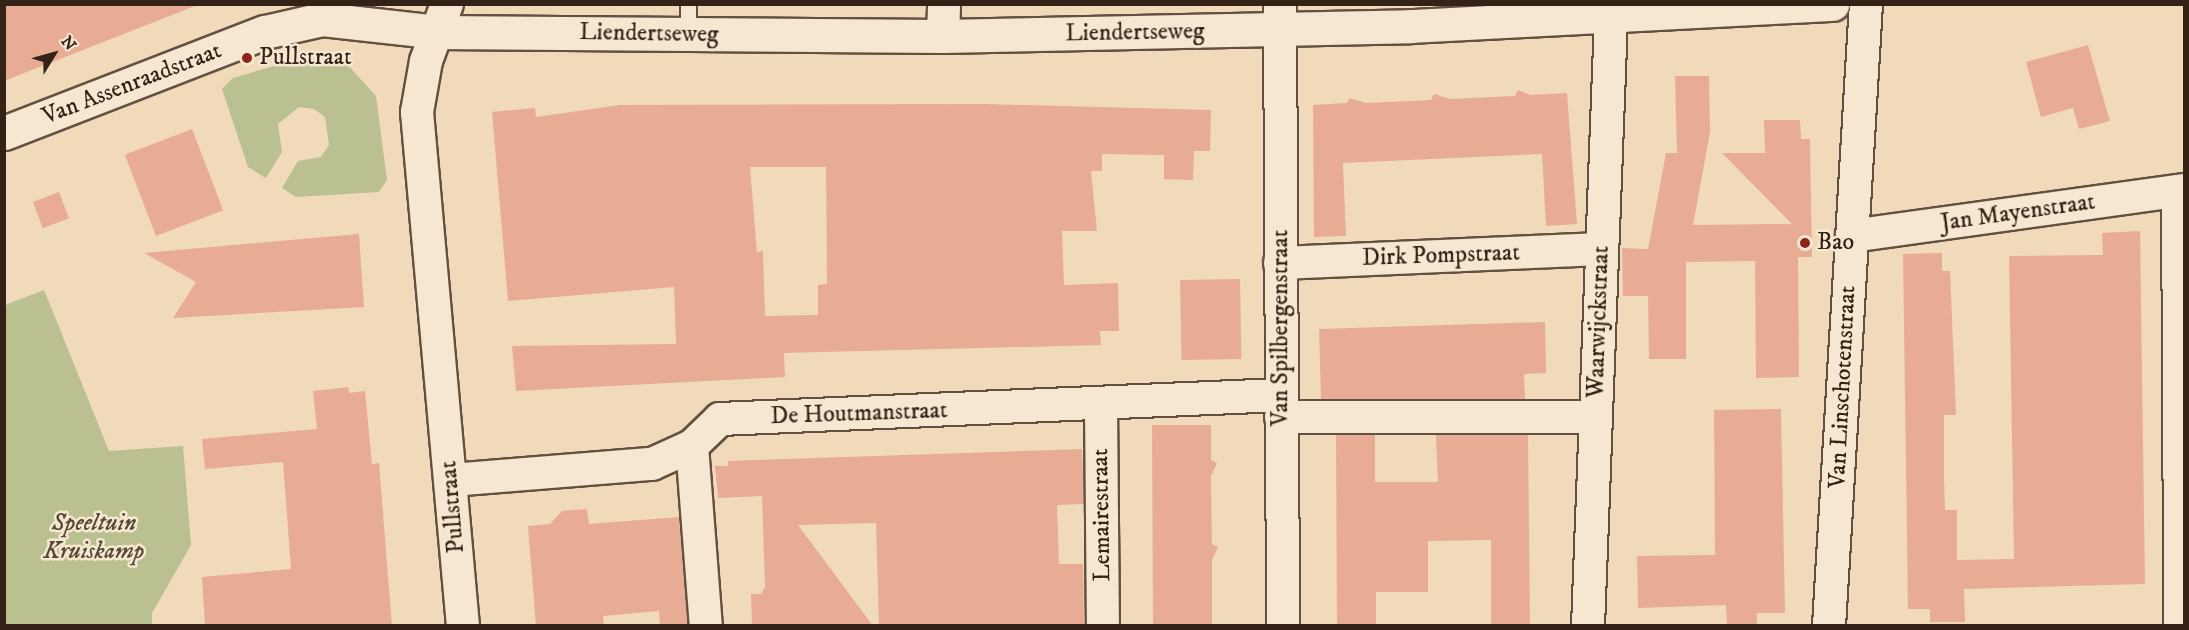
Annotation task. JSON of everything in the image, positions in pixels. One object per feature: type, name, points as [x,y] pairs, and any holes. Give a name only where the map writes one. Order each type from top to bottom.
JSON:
[{"type":"street","name":"Liendertseweg","points":[[442,18],[943,20],[1611,18],[1832,4]]},
{"type":"street","name":"Van Linschotenstraat","points":[[1828,626],[1866,4]]},
{"type":"street","name":"Van Assenraadstraat","points":[[4,133],[320,12],[442,18]]},
{"type":"street","name":"Pullstraat","points":[[442,18],[417,112],[463,626]]},
{"type":"street","name":"Van Spilbergenstraat","points":[[1280,18],[1283,626]]},
{"type":"street","name":"Waarwijckstraat","points":[[1588,626],[1611,18]]},
{"type":"street","name":"Jan Mayenstraat","points":[[1852,236],[2181,191]]},
{"type":"street","points":[[2180,626],[2181,191]]},
{"type":"street","name":"Dirk Pompstraat","points":[[1280,263],[1602,249]]},
{"type":"street","name":"De Houtmanstraat","points":[[451,480],[652,464],[692,446],[720,420],[1101,405],[1281,406]]},
{"type":"street","name":"Lemairestraat","points":[[1101,405],[1103,626]]},
{"type":"street","points":[[1281,406],[1596,417]]},
{"type":"street","points":[[692,446],[706,626]]},
{"type":"green space","points":[[301,58],[345,62],[376,96],[387,180],[379,192],[296,197],[282,188],[298,161],[321,157],[329,145],[325,117],[314,109],[299,107],[278,124],[282,152],[266,178],[248,167],[222,89],[233,78]]},
{"type":"green space","name":"Speeltuin Kruiskamp","points":[[44,290],[109,451],[183,446],[191,545],[152,613],[152,625],[5,625],[5,305]]},
{"type":"building","points":[[4,4],[195,4],[195,6],[4,81]]},
{"type":"building","points":[[2088,45],[2110,121],[2079,129],[2073,108],[2041,117],[2026,62]]},
{"type":"building","points":[[1675,76],[1709,76],[1710,132],[1693,225],[1792,224],[1722,153],[1765,153],[1764,120],[1800,120],[1801,139],[1810,139],[1812,257],[1798,257],[1799,377],[1756,378],[1755,261],[1686,262],[1686,359],[1649,359],[1648,296],[1623,296],[1622,248],[1648,249],[1666,153],[1677,153]]},
{"type":"building","points":[[1518,90],[1531,95],[1567,93],[1577,224],[1546,226],[1542,154],[1343,163],[1346,236],[1314,237],[1313,105],[1347,103],[1350,98],[1366,103],[1431,100],[1434,94],[1450,99],[1515,96]]},
{"type":"building","points":[[984,104],[1211,110],[1210,151],[1194,151],[1193,180],[1164,179],[1164,155],[1102,154],[1102,171],[1091,171],[1097,231],[1062,231],[1064,285],[1118,283],[1119,331],[1100,331],[1101,345],[784,353],[785,377],[516,391],[512,346],[676,344],[674,287],[508,301],[492,112],[535,108],[536,117],[620,105]],"holes":[[[750,167],[826,167],[827,284],[818,285],[818,315],[765,316],[763,251],[757,252]]]},
{"type":"building","points":[[192,129],[223,210],[156,236],[125,155]]},
{"type":"building","points":[[59,192],[69,218],[43,228],[33,202]]},
{"type":"building","points":[[2140,231],[2145,584],[1964,589],[1965,622],[1930,622],[1930,609],[1908,609],[1903,254],[1942,253],[1942,271],[1950,271],[1956,415],[1944,415],[1944,479],[1945,510],[1957,510],[1957,560],[2014,559],[2009,256],[2103,255],[2102,233]]},
{"type":"building","points":[[359,234],[364,307],[173,318],[196,282],[144,253]]},
{"type":"building","points":[[1240,279],[1241,359],[1181,360],[1180,280]]},
{"type":"building","points":[[1545,322],[1546,373],[1524,374],[1525,399],[1321,399],[1319,329]]},
{"type":"building","points":[[348,387],[349,393],[365,391],[372,464],[379,463],[392,626],[205,626],[202,577],[291,569],[283,462],[205,469],[202,439],[317,429],[313,391]]},
{"type":"building","points":[[1781,409],[1785,613],[1757,613],[1757,624],[1727,624],[1726,605],[1638,608],[1637,556],[1715,555],[1714,410]]},
{"type":"building","points":[[1152,425],[1211,425],[1211,460],[1217,463],[1211,476],[1212,544],[1218,547],[1212,560],[1212,626],[1153,626]]},
{"type":"building","points":[[1336,435],[1375,435],[1375,482],[1438,482],[1436,435],[1528,435],[1530,626],[1491,626],[1491,540],[1428,541],[1428,592],[1376,592],[1376,626],[1337,626]]},
{"type":"building","points":[[1082,449],[1084,504],[1057,505],[1059,564],[1083,564],[1084,626],[879,626],[876,523],[798,525],[873,626],[752,626],[751,594],[761,594],[765,587],[762,496],[718,498],[715,466],[728,466],[728,461]]},
{"type":"building","points":[[587,509],[589,524],[679,517],[688,626],[660,626],[659,611],[603,616],[604,626],[536,626],[528,526],[550,524],[562,511]]},
{"type":"place","name":"Pullstraat","points":[[247,58]]},
{"type":"place","name":"Bao","points":[[1805,243]]}]
